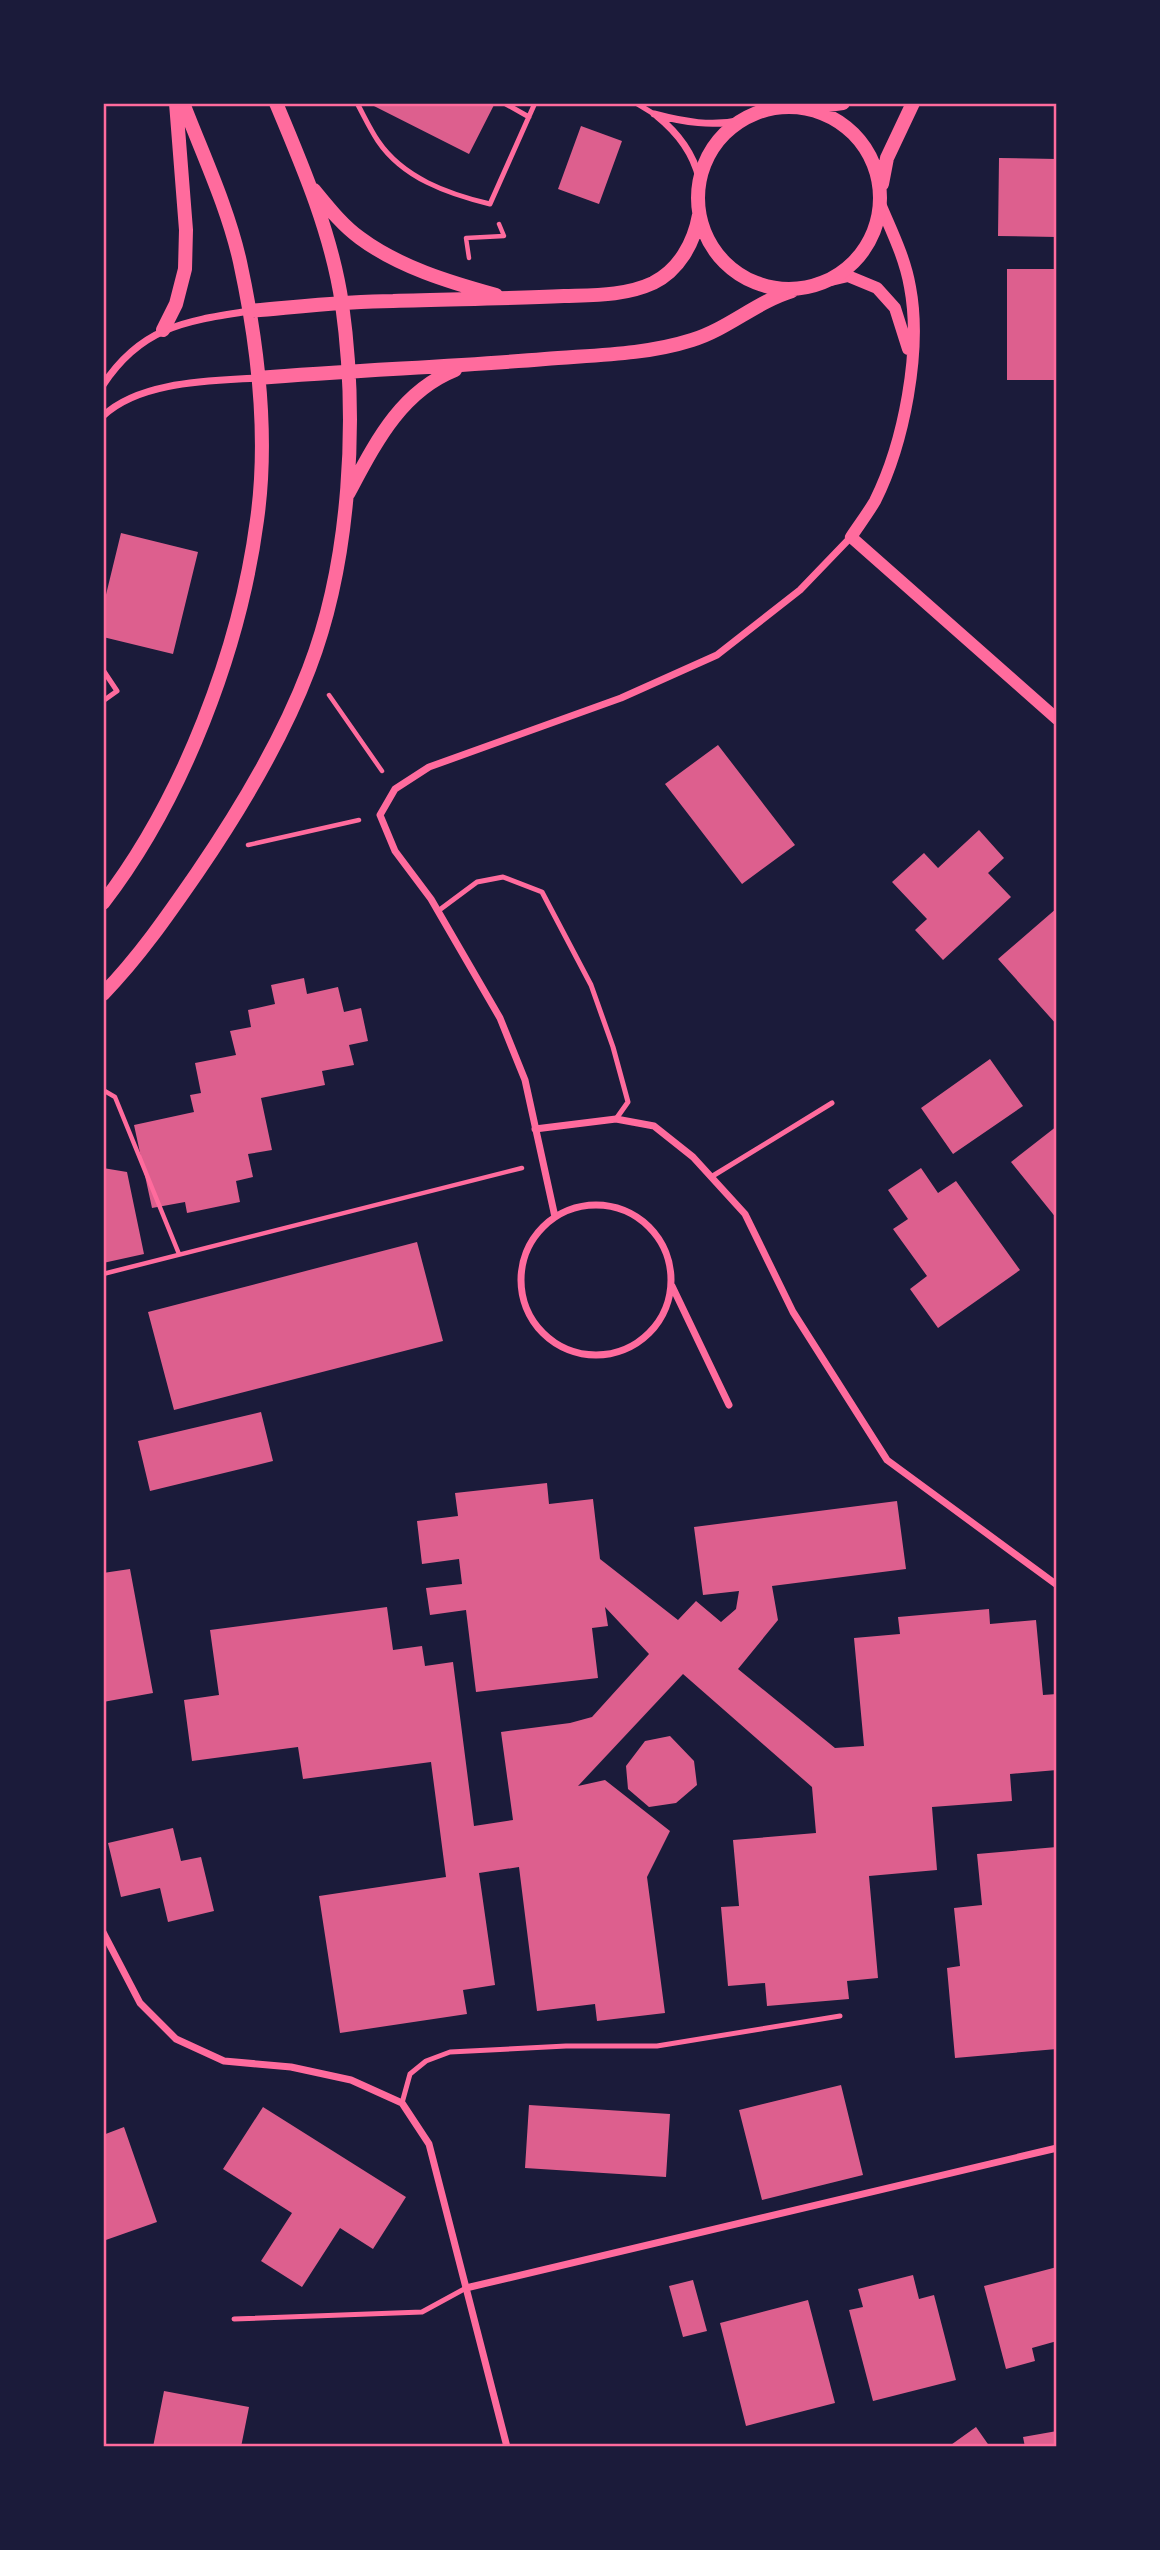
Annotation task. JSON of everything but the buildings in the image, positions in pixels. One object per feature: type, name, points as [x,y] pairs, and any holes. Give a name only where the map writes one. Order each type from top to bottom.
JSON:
[{"type":"main road","points":[[163,330],[176,304],[185,268],[186,230],[177,103]]},
{"type":"main road","points":[[103,903],[116,886],[176,784],[209,704],[235,623],[257,519],[261,425],[249,311],[239,260],[224,211],[183,103]]},
{"type":"main road","points":[[103,994],[142,951],[210,854],[267,757],[309,668],[323,626],[340,548],[346,499],[350,421],[342,303],[330,250],[276,103]]},
{"type":"main road","points":[[249,311],[342,303],[511,299],[615,293],[639,289],[672,271],[687,249],[699,215],[699,178],[716,145],[734,126],[757,113],[777,108],[825,107],[843,103]]},
{"type":"main road","points":[[258,378],[466,366],[640,352],[693,340],[734,322],[769,300],[831,280],[856,261],[873,236],[881,206],[881,189],[887,158],[913,103]]},
{"type":"main road","points":[[798,107],[823,113],[845,125],[863,143],[875,165],[881,189]]},
{"type":"main road","points":[[307,182],[334,214],[360,238],[384,253],[428,274],[511,299]]},
{"type":"main road","points":[[699,215],[713,247],[736,272],[757,283],[779,289],[802,288]]},
{"type":"main road","points":[[346,499],[378,440],[397,412],[438,377],[466,366]]},
{"type":"street","points":[[654,114],[723,125],[743,120]]},
{"type":"street","points":[[654,114],[673,128],[695,162],[699,178]]},
{"type":"street","points":[[555,1217],[525,1080],[500,1018],[438,911],[395,851],[380,815],[395,789],[429,767],[621,698],[717,655],[800,590],[851,537],[874,502],[890,466],[904,420],[910,374],[914,323],[910,284],[901,253],[881,206]]},
{"type":"street","points":[[831,280],[848,276],[877,288],[895,309],[908,342],[910,374]]},
{"type":"street","points":[[103,385],[136,346],[163,330],[205,318],[249,311]]},
{"type":"street","points":[[103,416],[125,400],[150,392],[191,384],[258,378]]},
{"type":"street","points":[[851,537],[1057,719]]},
{"type":"street","points":[[536,1129],[615,1119],[654,1126],[693,1157],[745,1214],[793,1312],[887,1460],[1057,1585]]},
{"type":"street","points":[[606,1205],[638,1217],[657,1236],[669,1259],[671,1285],[665,1310],[654,1327],[634,1345],[609,1354],[583,1354],[560,1346],[539,1329],[526,1307],[520,1282],[524,1257],[536,1234],[555,1217],[580,1206],[606,1205]]},
{"type":"street","points":[[671,1285],[729,1405]]},
{"type":"street","points":[[103,1932],[140,2003],[176,2039],[224,2061],[292,2067],[351,2080],[402,2103],[429,2144],[508,2447]]},
{"type":"street","points":[[466,2288],[1057,2148]]},
{"type":"lane","points":[[357,103],[379,143],[406,170],[457,197],[490,204],[535,103]]},
{"type":"lane","points":[[504,103],[529,117]]},
{"type":"lane","points":[[636,103],[654,114]]},
{"type":"lane","points":[[103,670],[117,691],[103,701]]},
{"type":"lane","points":[[438,911],[477,883],[503,877],[542,892],[592,985],[613,1047],[628,1102],[615,1119]]},
{"type":"lane","points":[[711,1177],[832,1103]]},
{"type":"lane","points":[[402,2103],[410,2074],[426,2061],[450,2052],[566,2046],[657,2046],[841,2016]]},
{"type":"lane","points":[[234,2319],[422,2312],[466,2288]]},
{"type":"path","points":[[473,288],[466,238],[504,236],[490,204]]},
{"type":"path","points":[[309,668],[395,789]]},
{"type":"path","points":[[210,854],[380,815]]},
{"type":"path","points":[[103,1090],[115,1097],[179,1254]]},
{"type":"path","points":[[103,1274],[543,1162]]}]
